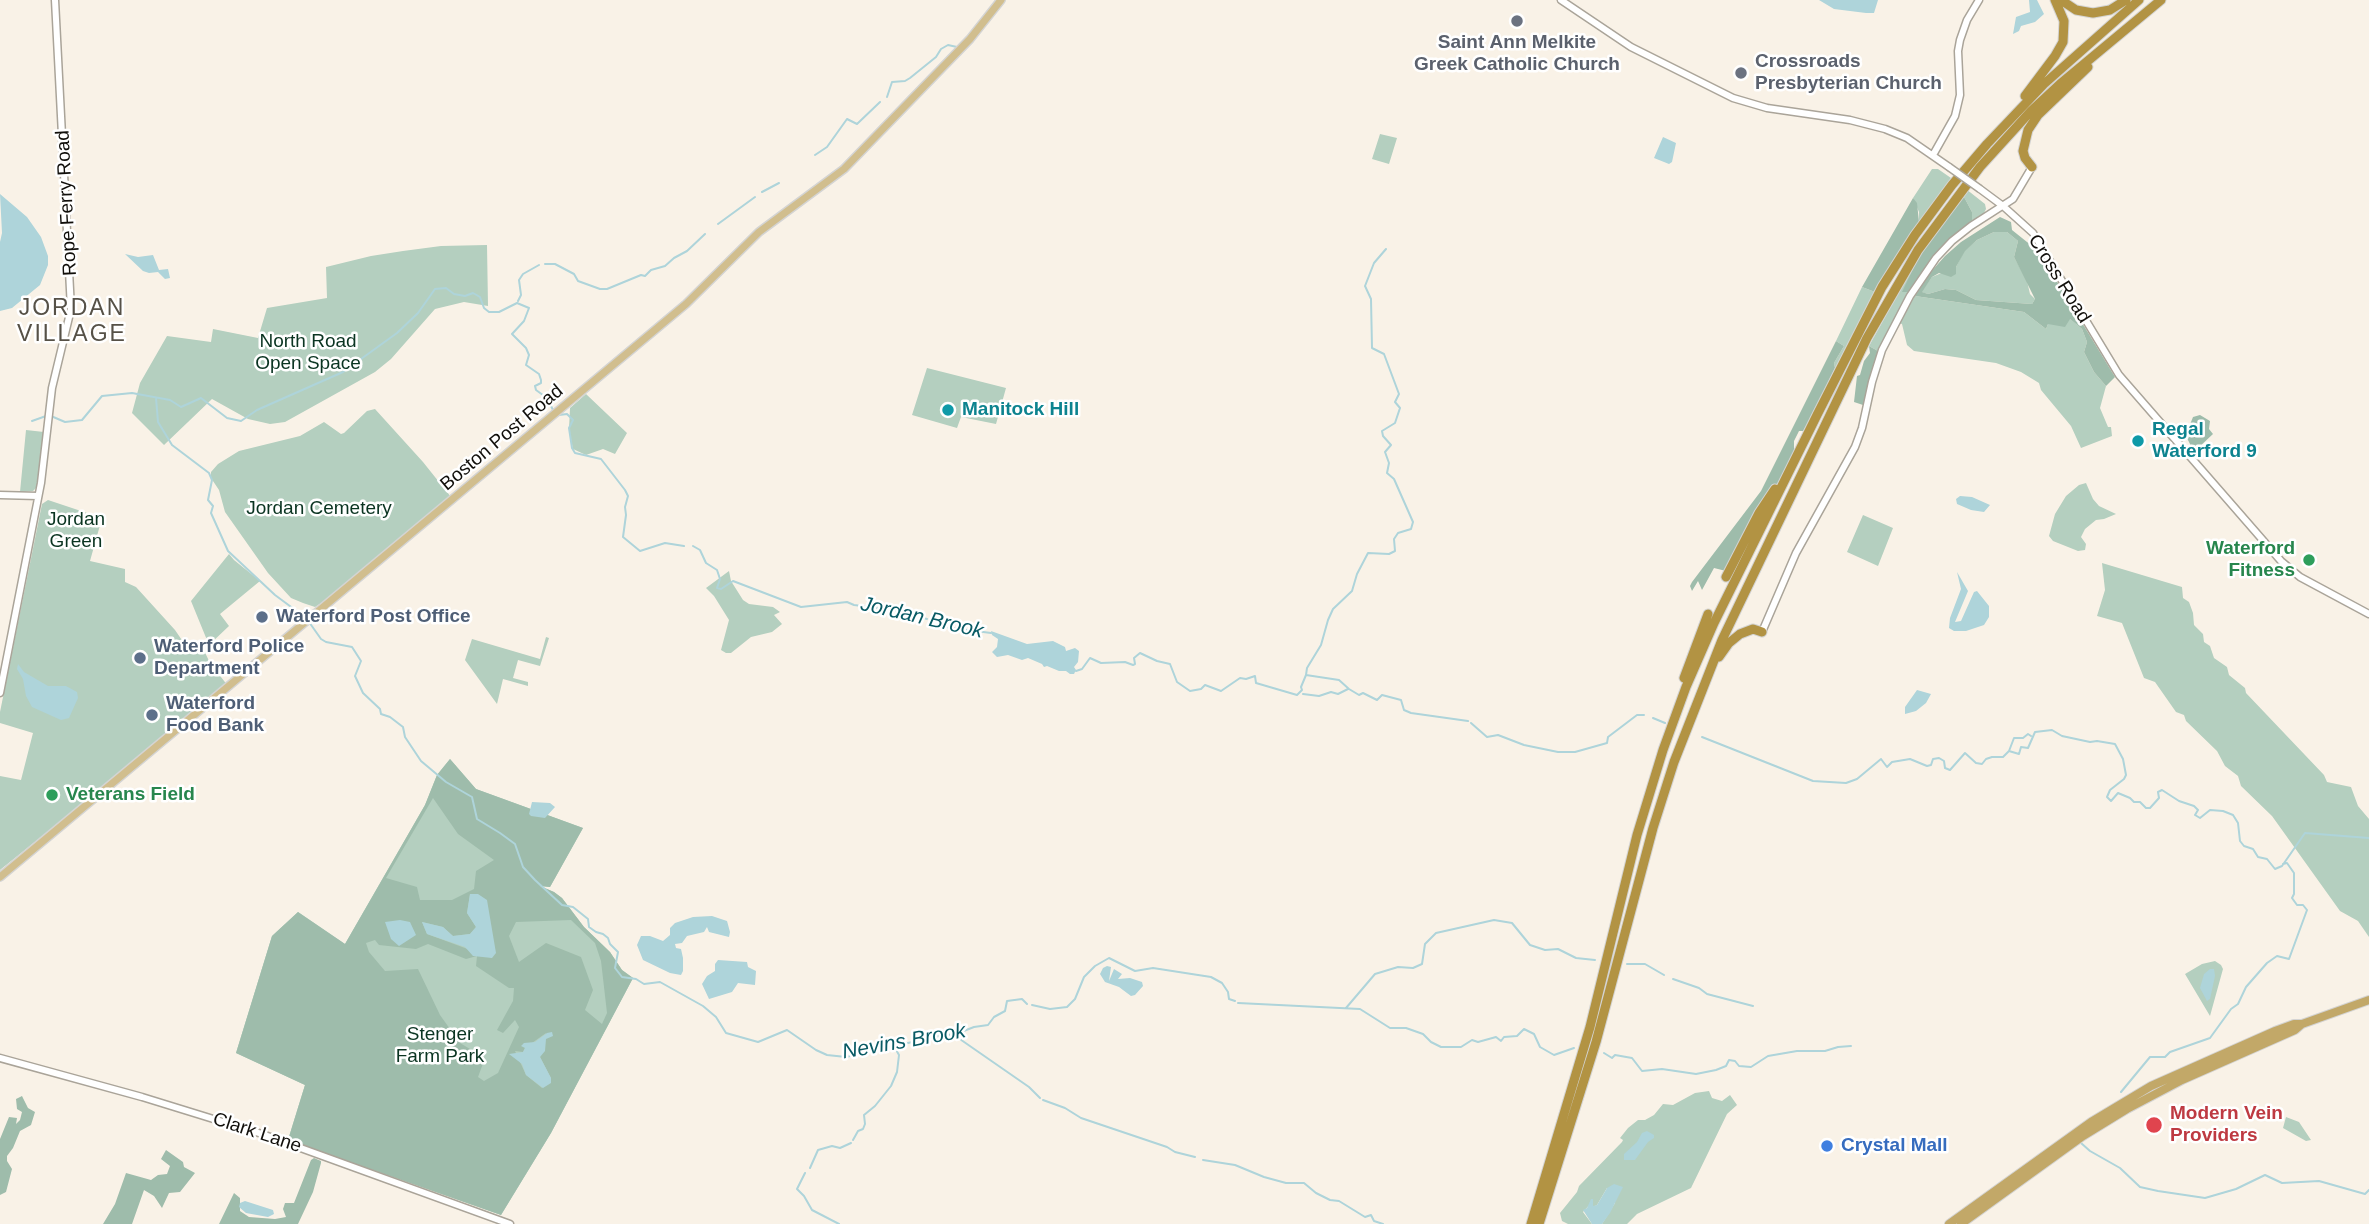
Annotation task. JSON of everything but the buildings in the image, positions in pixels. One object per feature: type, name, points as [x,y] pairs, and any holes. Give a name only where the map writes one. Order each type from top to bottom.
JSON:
[{"type":"highway","points":[[1663,751],[1703,648],[1882,286],[1927,218],[2061,46],[2064,21],[2056,0]]},
{"type":"highway","points":[[2061,0],[2076,10],[2093,13],[2106,11],[2126,0]]},
{"type":"highway","points":[[1987,144],[2044,84],[2140,0]]},
{"type":"highway","points":[[2032,167],[2023,151],[2028,130],[2034,120],[2161,0]]},
{"type":"highway","points":[[1539,1224],[1600,1030],[1660,803],[1695,705],[1722,640],[1876,320],[1918,250],[1980,167],[2031,111],[2071,74],[2161,0]]},
{"type":"highway","points":[[1726,578],[1759,513],[1801,446]]},
{"type":"highway","points":[[1531,1224],[1583,1051],[1637,835],[1696,642],[1708,614]]},
{"type":"highway","points":[[1695,705],[1729,643],[1749,630],[1762,632]]},
{"type":"highway","points":[[1949,1224],[2122,1107],[2275,1031],[2369,1000]]},
{"type":"highway","points":[[1961,1224],[2067,1143]]},
{"type":"main road","name":"Rope Ferry Road","points":[[0,693],[38,496],[52,388],[71,309],[55,0]]},
{"type":"main road","name":"Boston Post Road","points":[[0,877],[686,304],[759,232],[852,162],[970,39],[1001,0]]},
{"type":"main road","name":"Cross Road","points":[[1561,0],[1631,47],[1733,98],[1767,108],[1850,120],[1907,138],[2003,205],[2033,233],[2119,375],[2224,497],[2291,570],[2369,614]]},
{"type":"main road","points":[[1933,155],[1955,116],[1959,95],[1960,40],[1967,20],[1979,0]]},
{"type":"main road","points":[[1762,632],[1796,553],[1855,447],[1876,367],[1896,320],[1925,273],[1944,249],[1970,226],[2013,199],[2032,167]]},
{"type":"main road","points":[[0,495],[38,496]]},
{"type":"main road","name":"Clark Lane","points":[[0,1058],[154,1100],[254,1132],[510,1224]]},
{"type":"green space","points":[[1380,134],[1397,138],[1389,164],[1372,159]]},
{"type":"green space","points":[[1932,169],[1938,169],[1951,178],[1919,222],[1919,212],[1913,198]]},
{"type":"green space","points":[[1966,189],[1985,204],[1986,209],[1972,223],[1972,212],[1963,195]]},
{"type":"green space","points":[[1963,195],[1972,212],[1972,223],[1942,246],[1909,292],[1902,292],[1920,254]]},
{"type":"green space","points":[[1913,198],[1917,203],[1919,222],[1875,292],[1862,287]]},
{"type":"green space","points":[[2000,217],[2011,222],[2012,230],[2037,250],[2115,377],[2106,386],[2094,372],[2084,352],[2087,342],[2082,329],[2070,319],[2065,327],[2048,324],[2046,329],[2024,312],[1915,296],[1930,273],[1961,242]],"holes":[[[1994,232],[2007,232],[2018,241],[2014,257],[2035,299],[2032,304],[1976,300],[1956,290],[1945,289],[1928,294],[1922,292],[1932,277],[1939,273],[1951,277],[1956,274],[1956,267],[1965,251],[1977,240]]]},
{"type":"green space","points":[[1994,232],[2007,232],[2018,241],[2014,257],[2027,281],[2030,294],[2035,299],[2032,304],[1976,300],[1956,290],[1945,289],[1928,294],[1921,292],[1932,277],[1956,267],[1964,251],[1977,240]]},
{"type":"green space","name":"North Road Open Space","points":[[487,245],[488,306],[464,302],[435,309],[391,359],[375,372],[285,422],[270,424],[248,419],[212,399],[164,445],[132,413],[140,383],[167,336],[211,342],[213,329],[258,338],[267,308],[327,298],[326,267],[403,251],[441,246]]},
{"type":"green space","points":[[1920,254],[1903,292],[1909,292],[1878,351],[1869,346]]},
{"type":"green space","points":[[1862,287],[1875,292],[1835,368],[1834,363],[1844,346],[1836,341]]},
{"type":"green space","points":[[1915,296],[2024,312],[2046,329],[2048,324],[2069,318],[2082,329],[2087,342],[2084,352],[2094,372],[2106,386],[2100,408],[2108,427],[2111,427],[2112,436],[2081,448],[2071,426],[2041,390],[2039,383],[2021,372],[1996,363],[1914,351],[1907,345],[1902,324],[1898,323]]},
{"type":"green space","points":[[1836,341],[1844,346],[1809,421],[1794,441],[1794,451],[1781,478],[1726,571],[1714,568],[1702,590],[1698,581],[1692,591],[1692,582],[1761,491]]},
{"type":"green space","points":[[1869,346],[1878,351],[1863,405],[1854,402],[1857,376],[1860,375],[1864,361],[1870,353]]},
{"type":"green space","points":[[927,368],[1006,388],[996,424],[961,417],[957,428],[912,415]]},
{"type":"green space","points":[[586,394],[627,433],[615,454],[603,449],[586,455],[573,449],[569,429],[570,408]]},
{"type":"green space","name":"Jordan Cemetery","points":[[375,409],[451,497],[332,596],[315,607],[303,603],[291,598],[268,573],[225,512],[211,472],[218,464],[239,451],[300,436],[324,422],[341,434],[344,433],[367,411]]},
{"type":"green space","points":[[2200,415],[2210,421],[2209,429],[2213,434],[2193,450],[2187,432],[2193,417]]},
{"type":"green space","points":[[26,430],[44,432],[38,486],[33,491],[20,492]]},
{"type":"green space","points":[[2086,483],[2099,506],[2116,514],[2096,520],[2085,529],[2081,537],[2086,544],[2085,550],[2078,551],[2053,541],[2049,536],[2055,514],[2066,496],[2079,485]]},
{"type":"green space","name":"Jordan Green","points":[[48,500],[102,518],[90,561],[125,569],[125,582],[136,587],[175,630],[188,649],[199,640],[210,663],[228,686],[0,870],[0,776],[21,780],[33,733],[0,723],[0,712],[42,504]]},
{"type":"green space","points":[[1863,515],[1893,528],[1878,566],[1847,552]]},
{"type":"green space","points":[[229,554],[260,581],[220,614],[229,626],[209,645],[191,601]]},
{"type":"green space","points":[[2102,563],[2182,587],[2183,598],[2189,602],[2193,613],[2194,625],[2203,634],[2204,642],[2210,646],[2214,658],[2227,667],[2229,675],[2245,688],[2246,693],[2324,775],[2327,782],[2351,787],[2358,806],[2369,819],[2369,937],[2358,921],[2340,911],[2272,816],[2241,786],[2238,776],[2225,766],[2217,751],[2186,721],[2184,715],[2176,712],[2155,682],[2144,678],[2122,623],[2097,616],[2105,590]]},
{"type":"green space","points":[[729,571],[731,581],[743,600],[749,604],[773,607],[780,612],[774,615],[782,624],[772,632],[751,637],[731,653],[726,653],[721,650],[729,620],[706,588]]},
{"type":"green space","points":[[546,637],[549,638],[540,666],[518,660],[513,678],[528,682],[528,686],[503,679],[497,704],[465,660],[472,639],[540,659]]},
{"type":"green space","name":"Stenger Farm Park","points":[[450,759],[476,789],[583,828],[550,887],[540,886],[562,898],[584,927],[610,952],[622,970],[633,978],[551,1133],[501,1215],[288,1140],[305,1085],[236,1053],[272,936],[298,912],[345,944],[425,805],[437,775]]},
{"type":"green space","name":"Stenger Farm Park","points":[[450,759],[476,789],[583,828],[550,887],[540,886],[562,898],[584,927],[610,952],[622,970],[633,978],[551,1133],[501,1215],[288,1140],[305,1085],[236,1053],[272,936],[298,912],[345,944],[425,805],[437,775]],"holes":[[[433,798],[458,834],[494,860],[476,871],[474,889],[452,900],[420,900],[417,887],[386,878]],[[470,894],[492,958],[427,934],[422,922],[443,927],[453,936],[470,934],[476,927],[467,913]],[[571,920],[595,943],[601,961],[607,1013],[602,1024],[585,1010],[593,990],[581,957],[546,943],[519,962],[509,936],[516,922]],[[375,940],[379,945],[416,949],[428,944],[466,959],[477,956],[476,966],[509,988],[514,988],[513,1001],[497,1030],[503,1033],[515,1020],[519,1027],[498,1073],[484,1081],[478,1077],[485,1058],[460,1043],[440,1015],[418,969],[385,971],[369,952],[366,943]],[[546,1033],[540,1057],[551,1078],[542,1088],[526,1075],[515,1051],[523,1052]]]},
{"type":"green space","points":[[2215,961],[2223,969],[2210,1016],[2185,974],[2202,964]]},
{"type":"green space","points":[[1709,1091],[1712,1098],[1722,1101],[1730,1095],[1737,1105],[1727,1114],[1691,1188],[1637,1214],[1627,1224],[1602,1224],[1615,1203],[1607,1188],[1597,1205],[1593,1207],[1593,1201],[1583,1212],[1592,1224],[1568,1224],[1562,1221],[1560,1213],[1579,1186],[1622,1142],[1620,1138],[1628,1128],[1638,1120],[1654,1115],[1663,1104],[1673,1105],[1695,1093]]},
{"type":"green space","points":[[22,1096],[28,1108],[35,1112],[31,1125],[20,1131],[7,1156],[12,1169],[6,1192],[0,1195],[0,1139],[9,1117],[17,1118],[16,1124],[20,1120],[22,1112],[17,1109],[16,1099]]},
{"type":"green space","points":[[2286,1117],[2299,1122],[2311,1140],[2306,1141],[2283,1128]]},
{"type":"green space","points":[[166,1150],[183,1162],[184,1167],[195,1173],[180,1192],[169,1193],[162,1208],[154,1196],[144,1190],[132,1224],[103,1224],[115,1204],[126,1173],[151,1180],[158,1175],[167,1174],[170,1166],[161,1159]]},
{"type":"green space","points":[[314,1158],[321,1163],[313,1192],[298,1224],[219,1224],[234,1193],[240,1198],[240,1211],[249,1217],[286,1217],[283,1209],[285,1203],[294,1203]]},
{"type":"water","points":[[1819,0],[1878,0],[1874,13],[1866,13],[1834,9]]},
{"type":"water","points":[[2029,0],[2037,0],[2044,14],[2035,22],[2021,26],[2019,31],[2013,34],[2016,17],[2030,12]]},
{"type":"water","points":[[1663,137],[1676,143],[1672,162],[1669,164],[1654,158]]},
{"type":"water","points":[[0,194],[27,217],[41,237],[48,256],[48,265],[40,285],[12,308],[0,311],[2,233]]},
{"type":"water","points":[[125,254],[138,257],[153,255],[159,270],[168,269],[170,278],[165,279],[158,272],[143,271]]},
{"type":"water","points":[[1960,496],[1972,497],[1990,505],[1984,512],[1971,510],[1957,504],[1956,499]]},
{"type":"water","points":[[1957,572],[1968,591],[1955,622],[1961,621],[1974,592],[1977,591],[1989,606],[1989,617],[1984,625],[1966,631],[1949,628],[1961,589]]},
{"type":"water","points":[[991,631],[1027,644],[1053,641],[1065,647],[1066,651],[1075,648],[1079,651],[1078,662],[1074,667],[1076,670],[1074,674],[1070,674],[1044,667],[1028,658],[1022,660],[1008,655],[997,657],[992,652],[997,647],[998,639]]},
{"type":"water","points":[[18,664],[24,672],[48,686],[66,686],[77,692],[78,698],[69,718],[61,720],[32,707],[17,669]]},
{"type":"water","points":[[1917,690],[1931,694],[1926,703],[1916,711],[1905,714],[1905,707]]},
{"type":"water","points":[[532,802],[550,803],[555,807],[545,818],[531,816],[529,814]]},
{"type":"water","points":[[470,894],[478,894],[487,900],[496,953],[492,958],[473,956],[465,947],[427,934],[422,922],[443,927],[453,936],[470,934],[476,927],[467,913]]},
{"type":"water","points":[[712,916],[727,921],[729,937],[709,932],[707,927],[704,932],[687,936],[682,943],[675,944],[676,948],[681,949],[683,958],[681,975],[670,973],[643,960],[637,945],[641,936],[663,941],[670,935],[670,928],[675,923],[693,917]]},
{"type":"water","points":[[385,922],[410,922],[416,935],[399,946],[391,939]]},
{"type":"water","points":[[718,960],[747,962],[748,967],[756,971],[755,985],[738,983],[732,992],[709,999],[702,984],[707,976],[715,971]]},
{"type":"water","points":[[1107,966],[1111,967],[1109,981],[1114,969],[1122,974],[1118,979],[1130,978],[1142,982],[1143,986],[1131,996],[1119,987],[1105,982],[1100,974]]},
{"type":"water","points":[[2214,969],[2215,976],[2210,999],[2207,1001],[2200,988],[2204,974]]},
{"type":"water","points":[[552,1032],[553,1036],[546,1039],[545,1051],[540,1057],[551,1078],[551,1083],[543,1088],[526,1075],[522,1064],[509,1054],[523,1052],[525,1048],[521,1046],[524,1043],[535,1042]]},
{"type":"water","points":[[1647,1131],[1654,1135],[1654,1138],[1635,1160],[1624,1160],[1624,1154],[1642,1133]]},
{"type":"water","points":[[1614,1184],[1623,1187],[1610,1213],[1602,1224],[1592,1224],[1583,1210],[1591,1199],[1593,1206],[1597,1205],[1607,1188]]},
{"type":"water","points":[[245,1201],[273,1210],[274,1214],[268,1217],[246,1213],[239,1207],[240,1203]]},
{"type":"waterway","points":[[887,97],[892,82],[910,78],[948,45],[957,47]]},
{"type":"waterway","points":[[815,155],[827,147],[847,119],[857,124],[880,102]]},
{"type":"waterway","points":[[762,192],[779,183]]},
{"type":"waterway","points":[[718,224],[755,197]]},
{"type":"waterway","points":[[545,264],[555,264],[574,274],[578,281],[607,289],[665,266],[705,234]]},
{"type":"waterway","points":[[1306,675],[1307,668],[1321,645],[1333,609],[1352,591],[1368,553],[1389,554],[1395,551],[1394,539],[1398,533],[1411,529],[1413,522],[1394,479],[1387,473],[1389,463],[1385,452],[1391,445],[1382,431],[1395,423],[1400,408],[1395,402],[1399,394],[1384,354],[1372,348],[1371,299],[1365,286],[1374,263],[1386,249]]},
{"type":"waterway","points":[[518,301],[521,295],[519,280],[523,274],[539,265]]},
{"type":"waterway","name":"Jordan Brook","points":[[51,416],[65,422],[82,420],[102,396],[132,393],[170,400],[181,407],[201,398],[227,418],[241,421],[257,410],[343,372],[397,333],[418,313],[435,289],[446,288],[454,294],[465,296],[473,293],[480,297],[484,308],[489,312],[499,312],[517,303],[529,308],[524,321],[512,334],[526,348],[529,355],[526,365],[539,374],[541,380],[541,383],[535,386],[536,390],[547,398],[554,412]]},
{"type":"waterway","name":"Nevins Brook","points":[[156,398],[158,422],[172,445],[209,473],[212,480],[208,500],[213,506],[211,513],[228,551],[275,595],[306,618]]},
{"type":"waterway","name":"Jordan Brook","points":[[559,415],[567,414],[573,420],[569,428],[575,453],[601,459],[625,490],[628,496],[623,537],[640,551],[665,543],[684,546]]},
{"type":"waterway","name":"Jordan Brook","points":[[32,421],[46,416]]},
{"type":"waterway","name":"Jordan Brook","points":[[693,546],[700,550],[706,563],[717,570],[720,579],[717,588],[721,589],[733,581],[801,607],[847,602],[895,610],[927,619]]},
{"type":"waterway","name":"Nevins Brook","points":[[309,622],[326,642],[352,647],[361,661],[355,676],[363,693],[380,709],[381,714],[403,727],[405,737],[421,761],[446,782],[472,797],[477,819],[515,844],[523,867],[535,880],[562,905],[573,907],[588,919],[589,927],[608,938],[618,952],[615,968],[622,977],[636,979],[644,984],[660,982],[703,1006],[716,1017],[726,1033],[758,1042],[787,1030],[816,1050],[827,1055],[846,1057],[988,1025],[994,1017],[1005,1011],[1007,1001],[1022,999],[1027,1004]]},
{"type":"waterway","name":"Jordan Brook","points":[[945,627],[991,633]]},
{"type":"waterway","name":"Jordan Brook","points":[[1076,671],[1082,669],[1090,658],[1101,663],[1125,662],[1133,665],[1134,658],[1140,653],[1170,664],[1177,682],[1190,691],[1201,689],[1205,685],[1221,691],[1240,678],[1255,676],[1256,683],[1297,695],[1302,690],[1306,675],[1339,680],[1359,695],[1363,693],[1377,700],[1382,695],[1401,700],[1404,710],[1411,713],[1468,721]]},
{"type":"waterway","name":"Jordan Brook","points":[[1303,694],[1338,694],[1348,689]]},
{"type":"waterway","name":"Jordan Brook","points":[[1471,723],[1487,737],[1498,735],[1524,745],[1558,752],[1575,752],[1607,743],[1608,737],[1637,715],[1644,715]]},
{"type":"waterway","name":"Jordan Brook","points":[[1653,718],[1665,723]]},
{"type":"waterway","name":"Jordan Brook","points":[[1702,737],[1813,781],[1846,783],[1857,779],[1881,759],[1887,767],[1892,762],[1910,759],[1927,766],[1931,765],[1933,759],[1939,758],[1944,761],[1945,768],[1950,770],[1965,753],[1976,763],[1982,764],[1986,759],[2003,757],[2009,751],[2019,754],[2021,747],[2028,748],[2035,732],[2052,730],[2062,736],[2115,744],[2123,759],[2126,775],[2110,790],[2107,797],[2111,801],[2118,793],[2150,808],[2159,798],[2158,792],[2162,790],[2179,801],[2194,806],[2198,810],[2195,815],[2200,818],[2210,810],[2233,815],[2238,823],[2240,841],[2244,846],[2253,849],[2258,857],[2267,859],[2275,869],[2282,866],[2305,833],[2369,838]]},
{"type":"waterway","name":"Jordan Brook","points":[[2009,751],[2014,738],[2023,738],[2028,734],[2031,736]]},
{"type":"waterway","points":[[2121,1092],[2150,1057],[2165,1057],[2170,1052],[2210,1038],[2231,1009],[2238,1004],[2246,987],[2267,963],[2277,956],[2289,959],[2307,910],[2303,905],[2297,905],[2292,898],[2294,873],[2287,863],[2283,864]]},
{"type":"waterway","points":[[1346,1008],[1375,974],[1422,964],[1425,944],[1436,933],[1494,920],[1512,923],[1530,945],[1545,950],[1558,949],[1576,958],[1595,960]]},
{"type":"waterway","name":"Nevins Brook","points":[[1032,1005],[1050,1009],[1067,1007],[1075,999],[1084,977],[1095,966],[1109,958],[1135,971],[1153,968],[1211,977],[1222,983],[1229,999],[1235,1001]]},
{"type":"waterway","points":[[1627,964],[1645,964],[1664,975]]},
{"type":"waterway","points":[[1673,979],[1699,988],[1707,994],[1753,1006]]},
{"type":"waterway","name":"Nevins Brook","points":[[1238,1003],[1360,1009],[1390,1028],[1406,1028],[1423,1034],[1441,1047],[1461,1047],[1472,1040],[1478,1042],[1496,1037],[1501,1041],[1504,1037],[1517,1036],[1524,1029],[1534,1034],[1540,1047],[1554,1055],[1574,1048]]},
{"type":"waterway","points":[[954,1035],[1029,1087],[1040,1098]]},
{"type":"waterway","name":"Nevins Brook","points":[[1604,1053],[1612,1058],[1615,1055],[1632,1058],[1642,1071],[1662,1069],[1696,1074],[1726,1066],[1729,1060],[1735,1061],[1739,1066],[1751,1067],[1768,1056],[1851,1046]]},
{"type":"waterway","points":[[853,1140],[858,1131],[863,1129],[864,1115],[891,1086],[897,1072],[899,1055],[895,1048]]},
{"type":"waterway","points":[[1043,1100],[1065,1108],[1081,1118],[1195,1157]]},
{"type":"waterway","points":[[810,1168],[818,1150],[832,1146],[840,1148],[851,1143]]},
{"type":"waterway","points":[[2081,1143],[2120,1168],[2140,1187],[2158,1191],[2205,1198],[2236,1189],[2265,1175],[2282,1183],[2319,1181],[2365,1194],[2369,1190]]},
{"type":"waterway","points":[[1203,1160],[1235,1165],[1286,1183],[1304,1183],[1316,1193],[1339,1201],[1365,1217],[1371,1215],[1374,1221],[1383,1224]]},
{"type":"waterway","points":[[805,1173],[797,1189],[812,1210],[839,1224]]},
{"type":"place","name":"Saint Ann Melkite Greek Catholic Church","points":[[1517,21]]},
{"type":"place","name":"Crossroads Presbyterian Church","points":[[1741,73]]},
{"type":"place","name":"Manitock Hill","points":[[948,410]]},
{"type":"place","name":"Regal Waterford 9","points":[[2138,441]]},
{"type":"place","name":"Waterford Fitness","points":[[2309,560]]},
{"type":"place","name":"Waterford Post Office","points":[[262,617]]},
{"type":"place","name":"Waterford Police Department","points":[[140,658]]},
{"type":"place","name":"Waterford Food Bank","points":[[152,715]]},
{"type":"place","name":"Veterans Field","points":[[52,795]]},
{"type":"place","name":"Modern Vein Providers","points":[[2154,1125]]},
{"type":"place","name":"Crystal Mall","points":[[1827,1146]]},
{"type":"district","name":"JORDAN VILLAGE","points":[[72,322]]}]
